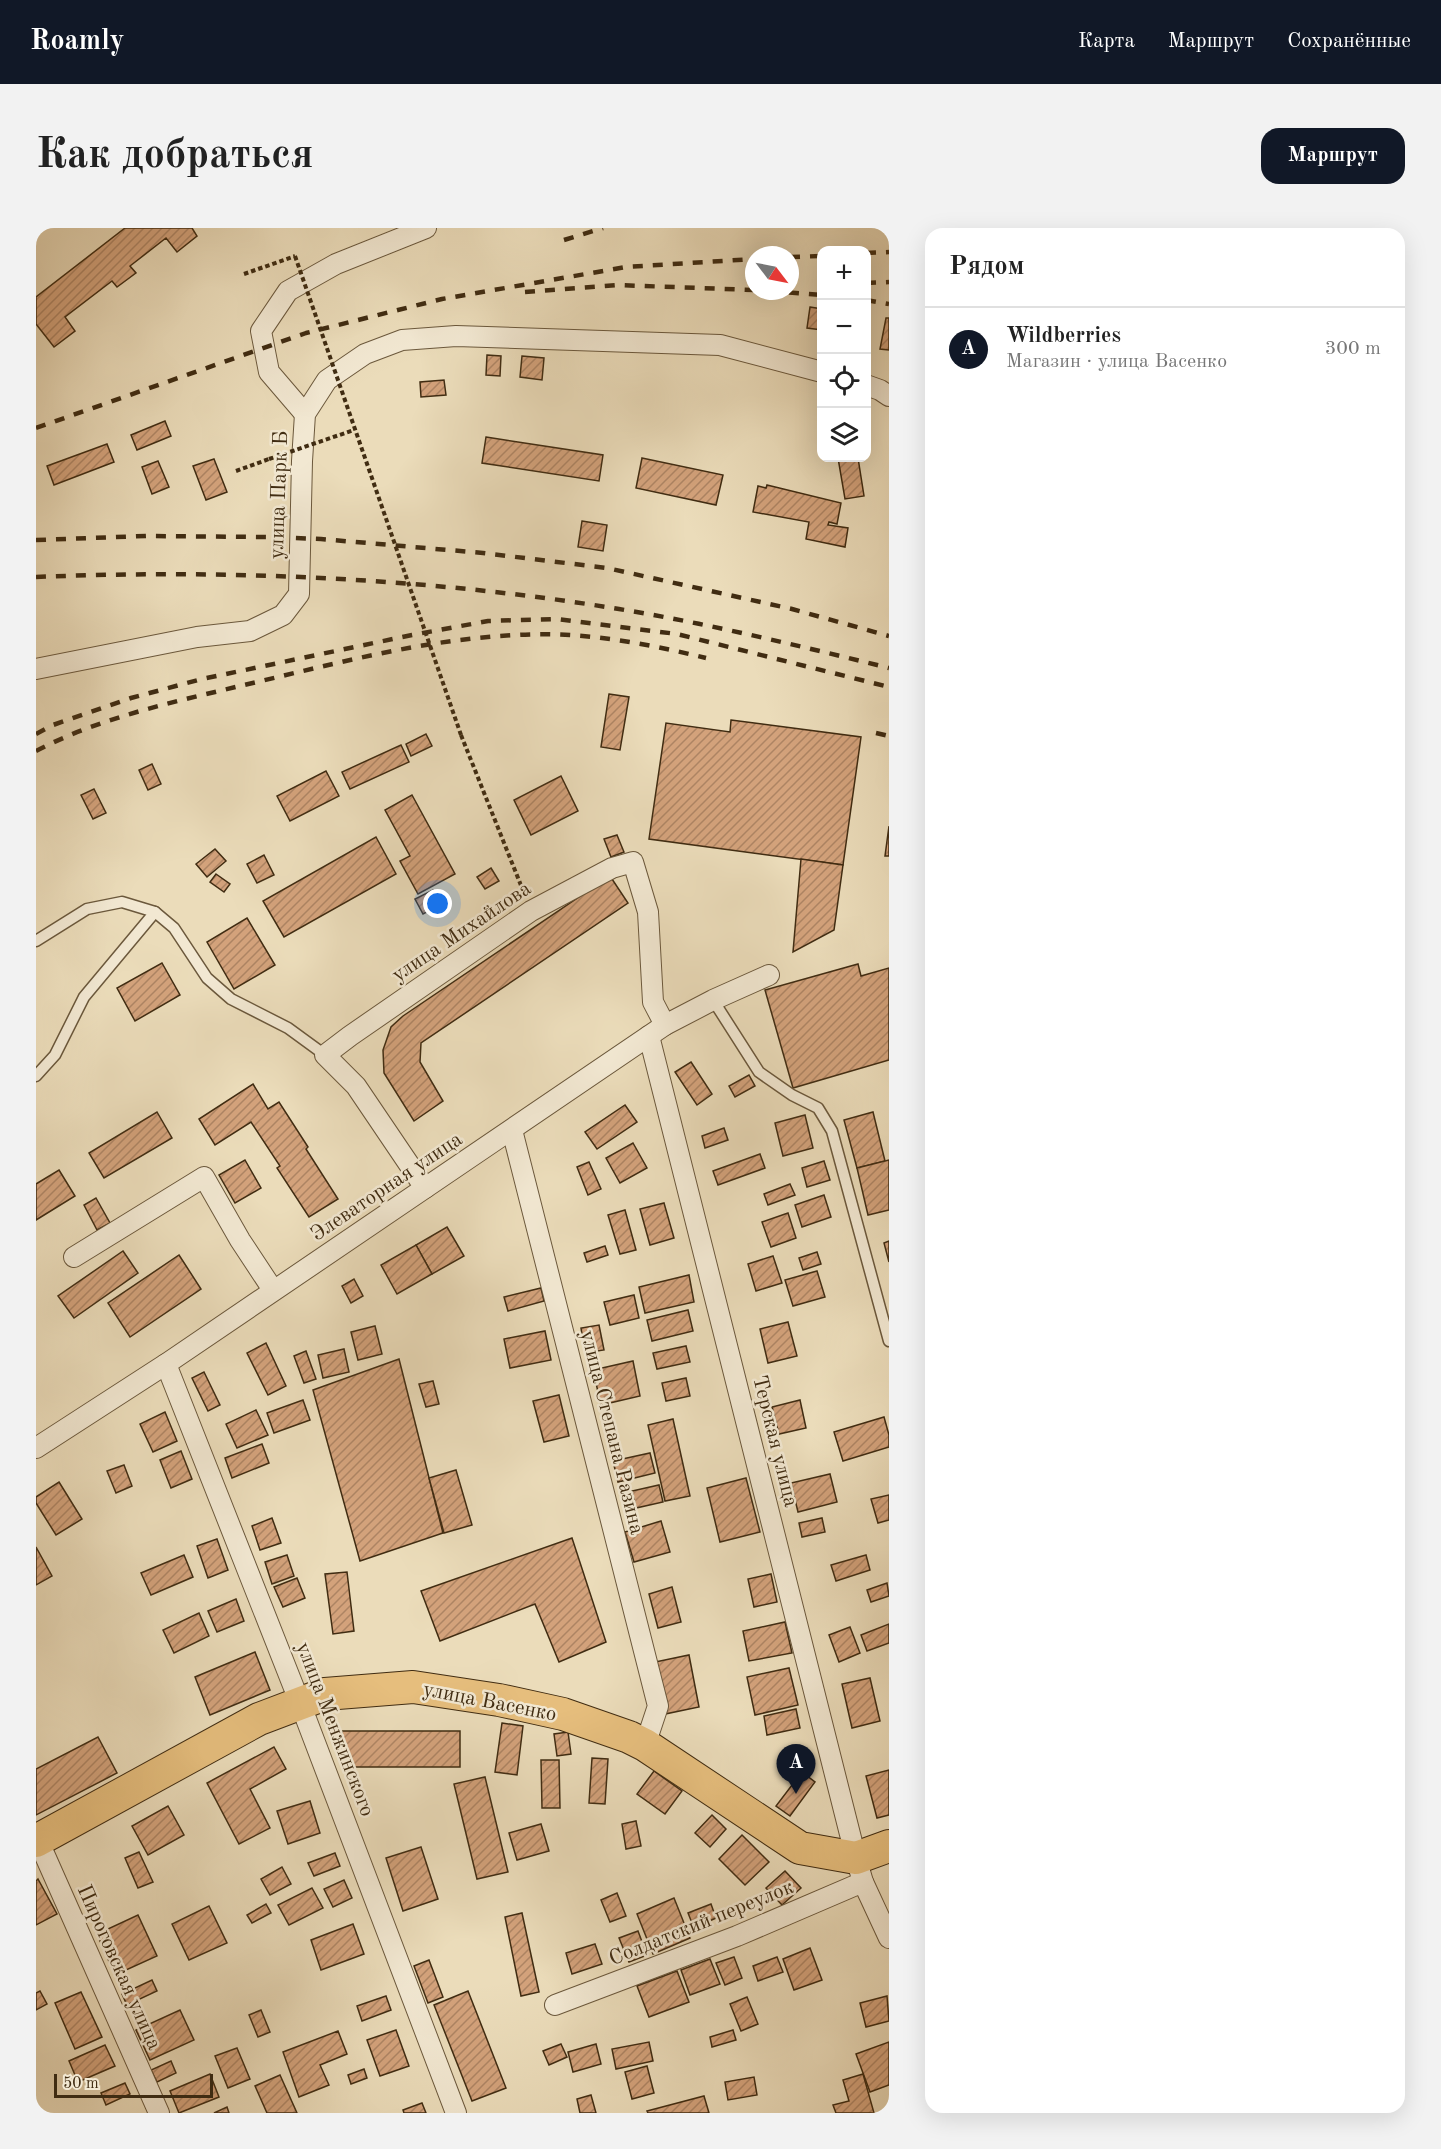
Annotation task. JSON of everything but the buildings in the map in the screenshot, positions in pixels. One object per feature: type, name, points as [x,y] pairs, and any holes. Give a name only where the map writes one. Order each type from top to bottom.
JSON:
[{"type":"main road","name":"улица Васенко","points":[[37,1840],[259,1719],[325,1694],[413,1686],[499,1700],[563,1714],[628,1737],[645,1745],[800,1848],[860,1870]]},
{"type":"main road","points":[[860,1870],[889,1846]]},
{"type":"street","points":[[305,414],[269,372],[261,331],[288,291],[336,264],[426,228]]},
{"type":"street","name":"улица Парк Б","points":[[36,669],[197,637],[250,631],[283,615],[299,594],[305,414],[327,380],[365,354],[402,340],[445,336],[720,345],[817,371]]},
{"type":"street","points":[[871,387],[889,396]]},
{"type":"street","name":"улица Михайлова","points":[[325,1055],[531,911],[612,868],[633,862]]},
{"type":"street","name":"Терская улица","points":[[633,862],[648,912],[653,1002],[657,1031],[860,1870]]},
{"type":"street","name":"Элеваторная улица","points":[[36,1448],[166,1364],[657,1031],[713,1000],[769,975]]},
{"type":"street","points":[[325,1055],[356,1086],[425,1188]]},
{"type":"street","name":"улица Степана Разина","points":[[512,1130],[658,1706],[645,1745]]},
{"type":"street","points":[[74,1257],[204,1177],[240,1240],[273,1290]]},
{"type":"street","name":"улица Менжинского","points":[[166,1364],[300,1703],[456,2113]]},
{"type":"street","name":"Пироговская улица","points":[[37,1840],[159,2113]]},
{"type":"street","points":[[860,1870],[889,1938]]},
{"type":"street","name":"Солдатский переулок","points":[[555,2005],[737,1936],[860,1870]]},
{"type":"lane","points":[[36,941],[87,909],[122,902],[155,912],[174,928],[207,978],[231,999],[288,1028],[325,1055]]},
{"type":"lane","points":[[36,1076],[55,1055],[84,998],[155,912]]},
{"type":"lane","points":[[713,1000],[759,1072],[792,1095],[818,1108],[832,1131],[889,1341]]},
{"type":"path","points":[[244,274],[295,256],[461,735],[531,911]]},
{"type":"path","points":[[236,471],[354,430]]},
{"type":"railway","points":[[564,240],[603,228]]},
{"type":"railway","points":[[871,253],[889,252]]},
{"type":"railway","points":[[799,257],[817,256]]},
{"type":"railway","points":[[36,428],[306,333],[442,299],[626,267],[745,260]]},
{"type":"railway","points":[[871,283],[889,282]]},
{"type":"railway","points":[[525,292],[617,285],[745,290]]},
{"type":"railway","points":[[799,293],[817,295]]},
{"type":"railway","points":[[871,301],[889,304]]},
{"type":"railway","points":[[36,540],[146,536],[269,537],[321,539],[483,553],[607,568],[792,609],[889,636]]},
{"type":"railway","points":[[36,577],[255,575],[402,583],[475,590],[548,598],[687,621],[889,668]]},
{"type":"railway","points":[[36,734],[53,725],[131,698],[202,679],[488,621],[556,619],[677,634],[889,687]]},
{"type":"railway","points":[[36,751],[86,729],[165,704],[346,661],[414,647],[483,637],[541,634],[613,639],[706,658]]},
{"type":"railway","points":[[876,733],[889,736]]},
{"type":"place","name":"Wildberries","points":[[796,1794]]}]
